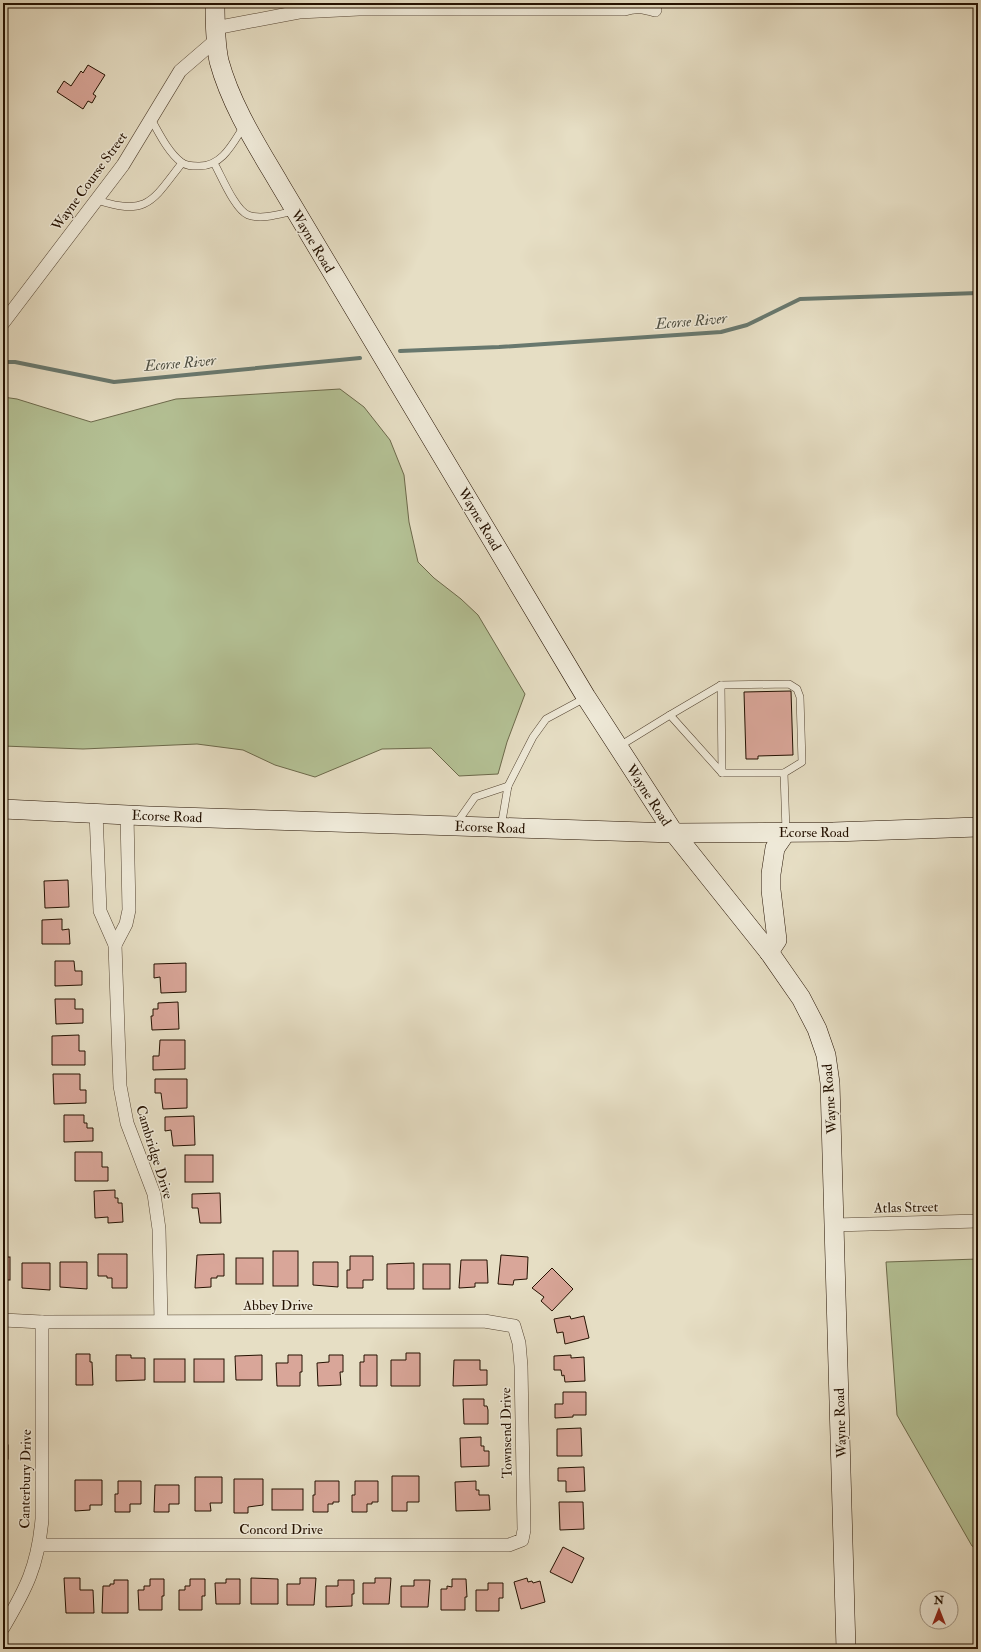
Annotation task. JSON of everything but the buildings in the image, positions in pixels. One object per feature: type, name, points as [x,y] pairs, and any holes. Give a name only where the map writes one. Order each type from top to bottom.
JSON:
[{"type":"main road","name":"Wayne Road","points":[[215,3],[215,34],[219,60],[225,81],[245,124],[295,211],[586,697],[674,833],[786,974],[810,1014],[817,1029],[826,1055],[830,1083],[846,1649]]},
{"type":"main road","name":"Ecorse Road","points":[[3,809],[127,815],[674,833],[833,832],[978,827]]},
{"type":"main road","points":[[770,952],[777,940],[771,890],[771,874],[775,848],[786,832]]},
{"type":"street","points":[[215,34],[299,12],[359,8],[578,10],[625,9],[632,6],[655,10]]},
{"type":"street","name":"Wayne Course Street","points":[[3,323],[123,165],[180,71],[215,34]]},
{"type":"street","name":"Cambridge Drive","points":[[96,813],[100,911],[115,945],[120,1086],[127,1123],[146,1170],[155,1200],[159,1229],[161,1321]]},
{"type":"street","name":"Cambridge Drive","points":[[115,945],[126,924],[129,910],[127,815]]},
{"type":"street","name":"Atlas Street","points":[[834,1225],[978,1221]]},
{"type":"street","name":"Abbey Drive","points":[[3,1320],[42,1322],[484,1321],[514,1326]]},
{"type":"street","name":"Canterbury Drive","points":[[3,1628],[29,1580],[40,1545],[42,1519],[42,1322]]},
{"type":"street","name":"Townsend Drive","points":[[514,1326],[521,1366],[524,1530],[522,1540]]},
{"type":"street","name":"Concord Drive","points":[[40,1545],[509,1545],[522,1540]]},
{"type":"lane","points":[[151,119],[174,156],[182,163],[191,166],[204,166],[214,163],[231,147],[245,124]]},
{"type":"lane","points":[[97,200],[126,207],[140,205],[154,199],[182,163]]},
{"type":"lane","points":[[214,163],[236,204],[247,215],[264,216],[295,211]]},
{"type":"lane","points":[[618,747],[670,715],[721,685],[789,684],[797,689],[800,697],[802,762],[784,773],[722,773],[670,715]]},
{"type":"lane","points":[[721,685],[722,773]]},
{"type":"lane","points":[[501,827],[508,786],[533,737],[546,719],[586,697]]},
{"type":"lane","points":[[784,773],[786,832]]},
{"type":"lane","points":[[455,826],[475,798],[508,786]]},
{"type":"green space","points":[[340,389],[364,407],[390,440],[404,475],[409,522],[418,562],[434,578],[461,599],[478,615],[525,694],[507,742],[498,774],[459,776],[431,748],[382,749],[315,777],[275,765],[243,750],[197,744],[83,749],[3,746],[3,397],[17,399],[91,422],[176,399]]},
{"type":"green space","points":[[978,1259],[978,1549],[972,1546],[897,1415],[886,1262]]},
{"type":"waterway","name":"Ecorse River","points":[[400,351],[499,347],[721,332],[747,325],[800,299],[978,293]]},
{"type":"waterway","name":"Ecorse River","points":[[3,362],[15,362],[114,382],[360,358]]}]
